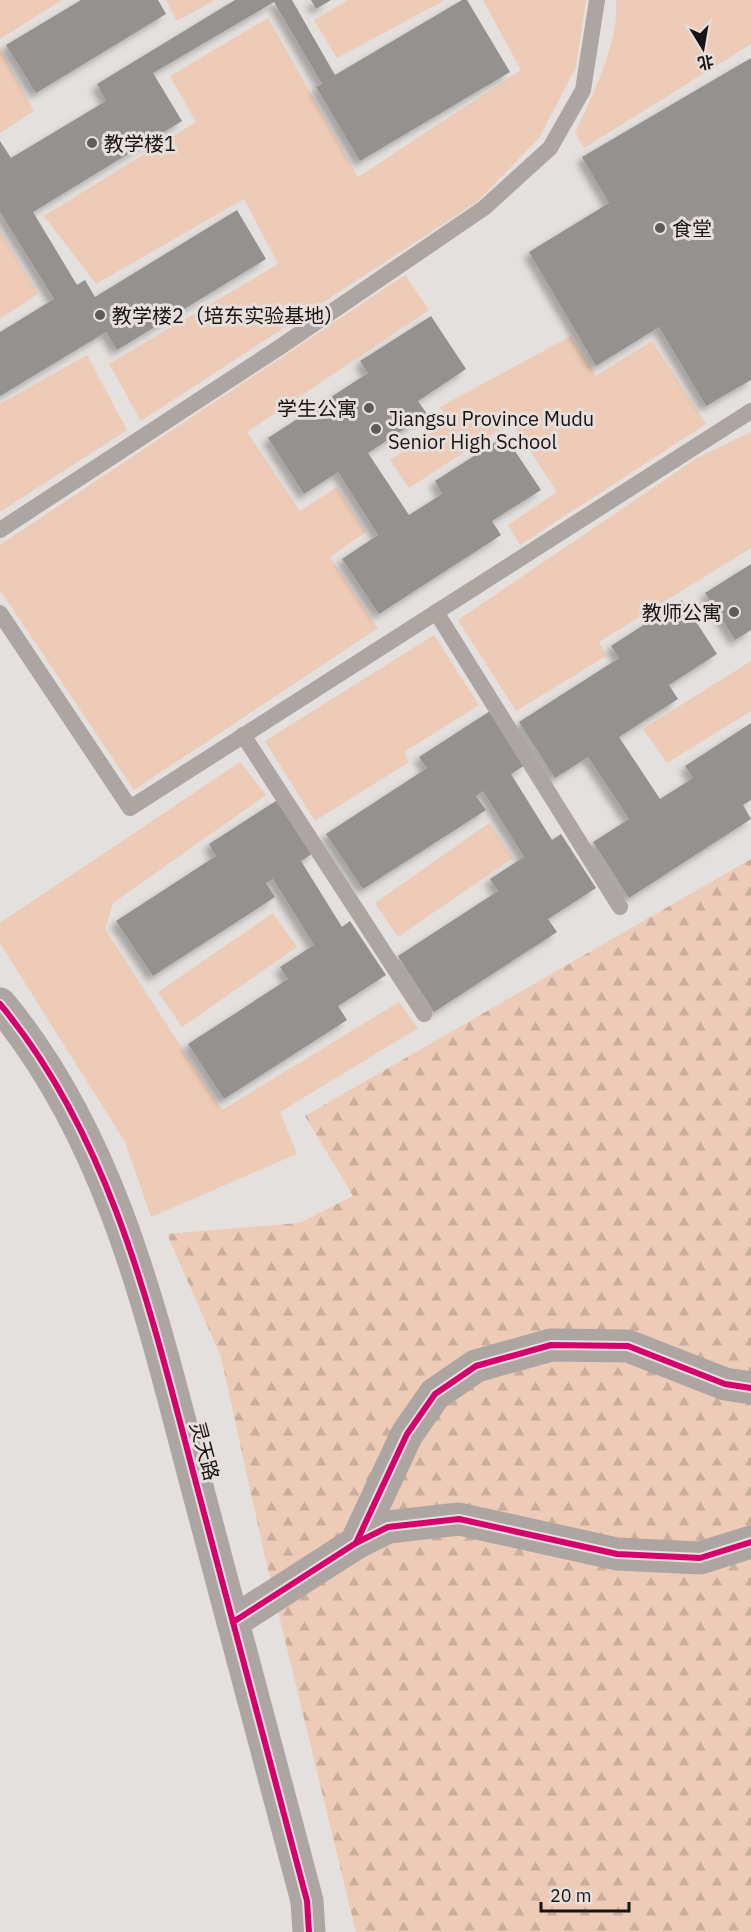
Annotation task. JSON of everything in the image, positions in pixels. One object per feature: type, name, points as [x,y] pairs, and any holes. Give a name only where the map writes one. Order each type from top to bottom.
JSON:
[{"type":"street","name":"灵天路","points":[[0,1004],[55,1080],[109,1190],[150,1308],[307,1901],[309,1932]]},
{"type":"street","points":[[356,1543],[407,1434],[435,1394],[476,1366],[551,1345],[628,1346],[725,1384],[751,1388]]},
{"type":"street","points":[[233,1622],[356,1543],[388,1527],[459,1519],[617,1554],[700,1558],[751,1542]]},
{"type":"lane","points":[[0,530],[280,348],[484,208],[550,148],[583,90],[597,0]]},
{"type":"lane","points":[[0,613],[130,808],[751,411]]},
{"type":"lane","points":[[436,612],[620,907]]},
{"type":"lane","points":[[243,735],[424,1014]]},
{"type":"green space","points":[[0,0],[62,0],[0,39]]},
{"type":"green space","points":[[166,0],[215,0],[177,21]]},
{"type":"green space","points":[[348,0],[445,0],[337,58],[314,20]]},
{"type":"green space","points":[[483,0],[586,0],[576,67],[539,138],[477,202],[141,421],[109,364],[278,264],[244,199],[96,284],[44,216],[196,122],[170,76],[268,18],[358,177],[521,70]]},
{"type":"green space","points":[[616,0],[751,0],[751,44],[584,148],[575,132],[610,50],[616,16]]},
{"type":"green space","points":[[0,48],[34,111],[0,133]]},
{"type":"green space","points":[[0,231],[38,294],[0,319]]},
{"type":"green space","points":[[405,275],[429,310],[247,432],[300,511],[337,487],[366,532],[330,557],[378,628],[134,790],[0,590],[0,545]]},
{"type":"green space","points":[[571,336],[596,376],[652,341],[706,424],[520,545],[508,525],[557,492],[511,422],[409,488],[390,460],[449,421],[440,407]]},
{"type":"green space","points":[[87,355],[127,430],[0,512],[0,404]]},
{"type":"green space","points":[[751,432],[751,548],[599,642],[606,656],[516,711],[458,620],[697,458]]},
{"type":"green space","points":[[434,635],[479,705],[404,752],[409,762],[315,821],[265,741]]},
{"type":"green space","points":[[751,661],[751,711],[667,763],[643,729]]},
{"type":"green space","points":[[240,762],[266,795],[113,903],[105,929],[222,1110],[399,1002],[418,1028],[280,1112],[297,1154],[151,1217],[125,1142],[0,943],[0,923]]},
{"type":"green space","points":[[489,823],[513,858],[398,937],[375,903]]},
{"type":"green space","points":[[751,859],[751,1932],[356,1932],[267,1566],[221,1357],[167,1234],[299,1223],[353,1196],[305,1116]]},
{"type":"green space","points":[[273,913],[297,947],[182,1027],[158,992]]},
{"type":"building","points":[[81,0],[158,0],[166,14],[36,93],[6,45]]},
{"type":"building","points":[[235,0],[292,0],[335,75],[462,0],[467,0],[510,72],[360,161],[316,87],[322,84],[274,2],[153,73],[182,121],[33,212],[77,285],[85,280],[95,297],[237,210],[266,259],[117,350],[106,332],[0,396],[0,332],[54,299],[0,212],[0,141],[11,158],[106,101],[97,84]]},
{"type":"building","points":[[311,0],[331,0],[316,9]]},
{"type":"building","name":"食堂","points":[[751,58],[751,380],[706,406],[659,327],[596,366],[529,252],[609,203],[582,157]]},
{"type":"building","points":[[431,316],[466,369],[418,401],[427,414],[368,453],[409,515],[442,494],[435,481],[505,436],[541,490],[492,521],[501,535],[379,614],[342,559],[378,535],[338,472],[304,494],[268,438],[368,373],[360,361]]},
{"type":"building","name":"教师公寓","points":[[751,564],[751,630],[735,640],[705,593]]},
{"type":"building","points":[[682,600],[717,654],[669,685],[678,699],[619,737],[660,799],[693,778],[685,766],[751,723],[751,800],[743,805],[751,819],[629,898],[593,842],[629,819],[588,757],[555,778],[519,722],[619,658],[611,646]]},
{"type":"building","points":[[490,711],[525,765],[511,774],[552,840],[561,834],[596,888],[548,919],[557,932],[434,1012],[398,956],[498,891],[490,879],[524,857],[483,791],[476,796],[486,810],[363,889],[326,834],[427,768],[419,757]]},
{"type":"building","points":[[279,799],[315,852],[301,861],[342,927],[350,921],[386,975],[338,1006],[347,1020],[224,1099],[188,1044],[288,979],[280,967],[314,945],[273,879],[266,883],[275,897],[153,976],[116,921],[216,856],[209,844]]},
{"type":"cycle path","points":[[0,1004],[40,1058],[74,1116],[102,1176],[126,1239],[166,1368],[307,1901],[309,1932]]},
{"type":"cycle path","points":[[233,1622],[356,1543],[407,1434],[435,1394],[476,1366],[551,1345],[628,1346],[725,1384],[751,1388]]},
{"type":"cycle path","points":[[356,1543],[388,1527],[459,1519],[617,1554],[700,1558],[751,1542]]},
{"type":"place","name":"教学楼1","points":[[92,143]]},
{"type":"place","name":"食堂","points":[[660,228]]},
{"type":"place","name":"教学楼2（培东实验基地）","points":[[100,315]]},
{"type":"place","name":"学生公寓","points":[[369,408]]},
{"type":"place","name":"Jiangsu Province Mudu Senior High School","points":[[376,429]]},
{"type":"place","name":"教师公寓","points":[[734,612]]}]
